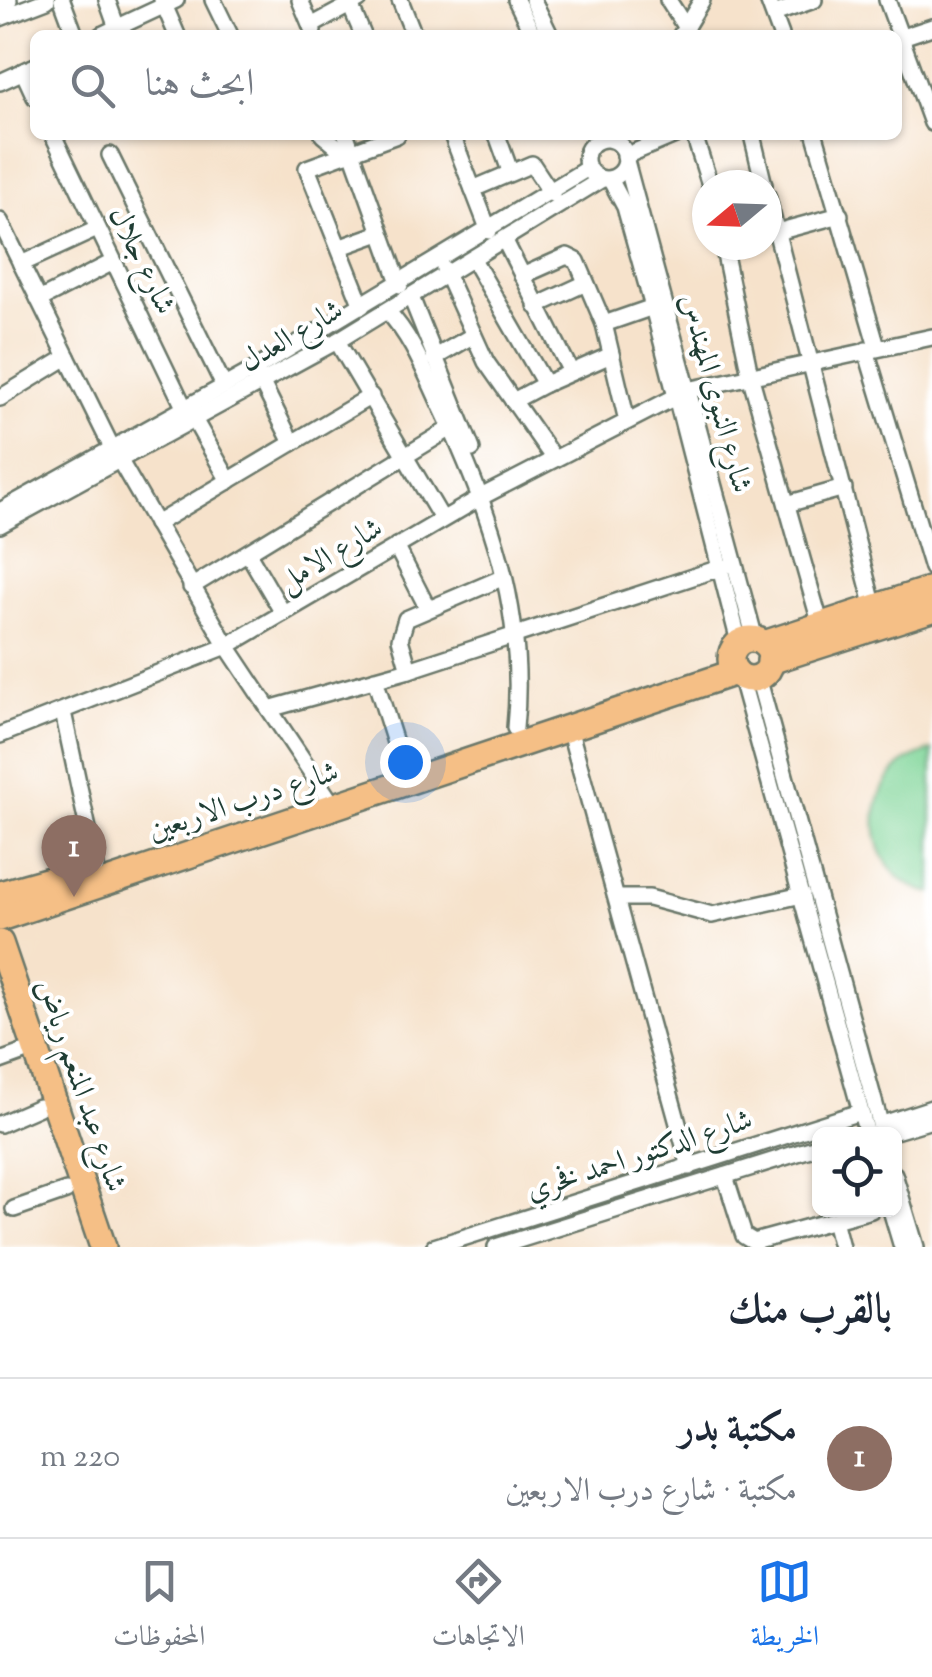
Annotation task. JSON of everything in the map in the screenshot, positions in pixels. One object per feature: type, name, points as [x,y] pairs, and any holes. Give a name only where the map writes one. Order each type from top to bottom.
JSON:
[{"type":"highway","name":"شارع درب الاربعين","points":[[0,918],[152,856],[329,798],[569,728],[820,626],[932,590]]},
{"type":"highway","name":"شارع درب الاربعين","points":[[329,798],[514,728],[932,609]]},
{"type":"highway","name":"شارع درب الاربعين","points":[[0,894],[96,866],[152,856]]},
{"type":"highway","name":"شارع عبد المنعم رياض","points":[[0,944],[95,1246]]},
{"type":"highway","name":"شارع عبد المنعم رياض","points":[[0,988],[11,1057],[39,1107],[66,1191],[95,1246]]},
{"type":"street","points":[[0,4],[9,0]]},
{"type":"street","points":[[0,18],[47,0]]},
{"type":"street","points":[[62,0],[74,30]]},
{"type":"street","points":[[107,0],[124,29],[168,2],[176,30]]},
{"type":"street","points":[[213,0],[228,30]]},
{"type":"street","points":[[300,0],[313,30],[352,2],[360,30]]},
{"type":"street","points":[[400,0],[412,30]]},
{"type":"street","points":[[516,0],[531,30]]},
{"type":"street","points":[[533,0],[548,30]]},
{"type":"street","points":[[668,0],[683,30]]},
{"type":"street","points":[[685,30],[702,0]]},
{"type":"street","points":[[771,7],[814,0]]},
{"type":"street","points":[[887,0],[896,30]]},
{"type":"street","points":[[932,27],[902,48],[932,123]]},
{"type":"street","points":[[0,82],[29,68]]},
{"type":"street","name":"شارع جلال","points":[[54,140],[190,415],[229,480]]},
{"type":"street","points":[[330,140],[348,153]]},
{"type":"street","points":[[347,140],[348,153],[380,233],[480,470],[517,634],[514,728]]},
{"type":"street","points":[[362,306],[307,168],[383,140]]},
{"type":"street","points":[[454,140],[489,231]]},
{"type":"street","points":[[500,140],[510,170]]},
{"type":"street","points":[[611,140],[626,158]]},
{"type":"street","points":[[585,142],[588,168],[606,179],[621,172],[626,158],[664,140]]},
{"type":"street","points":[[696,140],[705,170]]},
{"type":"street","points":[[753,140],[760,170]]},
{"type":"street","points":[[817,140],[840,215],[932,568]]},
{"type":"street","points":[[110,155],[224,386]]},
{"type":"street","name":"شارع النبوى المهندس","points":[[626,158],[749,658],[873,1127]]},
{"type":"street","points":[[473,189],[510,170],[534,165],[552,194]]},
{"type":"street","name":"شارع العدل","points":[[190,415],[224,386],[259,376],[338,341],[387,311],[440,260],[552,194],[588,168]]},
{"type":"street","name":"شارع النبوى المهندس","points":[[606,179],[624,206],[653,308],[683,393],[802,894],[849,1044],[860,1112],[870,1127]]},
{"type":"street","name":"شارع العدل","points":[[0,525],[259,376],[362,306],[447,277],[606,179]]},
{"type":"street","points":[[782,231],[840,215]]},
{"type":"street","points":[[0,220],[117,455],[191,586],[226,646],[329,798]]},
{"type":"street","points":[[22,264],[97,229]]},
{"type":"street","points":[[341,248],[380,233]]},
{"type":"street","points":[[505,241],[571,372]]},
{"type":"street","points":[[782,248],[874,608]]},
{"type":"street","points":[[522,276],[570,256],[577,260],[604,324],[627,421]]},
{"type":"street","points":[[440,260],[472,336],[554,459]]},
{"type":"street","points":[[474,260],[494,302],[545,384]]},
{"type":"street","points":[[726,260],[750,376],[820,626]]},
{"type":"street","points":[[39,300],[113,262]]},
{"type":"street","points":[[536,306],[586,283]]},
{"type":"street","points":[[463,317],[494,302]]},
{"type":"street","points":[[604,324],[653,308]]},
{"type":"street","points":[[387,311],[406,334],[483,496]]},
{"type":"street","points":[[434,358],[472,336]]},
{"type":"street","name":"شارع الامل","points":[[0,735],[226,646],[483,496],[683,393],[811,361],[932,337]]},
{"type":"street","points":[[338,341],[442,519]]},
{"type":"street","points":[[514,401],[611,355]]},
{"type":"street","points":[[0,398],[67,357]]},
{"type":"street","points":[[259,376],[292,443]]},
{"type":"street","points":[[156,524],[371,396]]},
{"type":"street","points":[[191,586],[451,428]]},
{"type":"street","name":"شارع العدل","points":[[0,511],[117,455]]},
{"type":"street","points":[[787,504],[844,488]]},
{"type":"street","points":[[396,546],[427,607]]},
{"type":"street","points":[[248,553],[283,613]]},
{"type":"street","points":[[268,709],[409,670],[723,567]]},
{"type":"street","points":[[409,670],[401,628],[406,619],[504,577]]},
{"type":"street","points":[[374,680],[396,746]]},
{"type":"street","points":[[63,712],[96,866]]},
{"type":"street","points":[[569,728],[690,1168]]},
{"type":"street","points":[[618,898],[649,898],[712,915],[802,894]]},
{"type":"street","points":[[0,1124],[39,1107]]},
{"type":"street","points":[[886,1127],[932,1108]]},
{"type":"street","name":"شارع الدكتور احمد فخري","points":[[434,1247],[860,1112]]},
{"type":"street","points":[[898,1127],[932,1120]]},
{"type":"street","points":[[806,1130],[812,1140]]},
{"type":"street","name":"شارع الدكتور احمد فخري","points":[[496,1247],[536,1241],[633,1204],[812,1148]]},
{"type":"street","points":[[725,1176],[748,1240],[798,1239],[845,1217]]},
{"type":"street","points":[[628,1187],[633,1204]]},
{"type":"street","points":[[14,1208],[66,1191]]},
{"type":"street","points":[[902,1201],[916,1247]]},
{"type":"street","points":[[893,1217],[902,1247]]},
{"type":"street","points":[[834,1220],[841,1247]]},
{"type":"green space","points":[[932,750],[932,893],[911,886],[895,874],[877,838],[875,818],[888,779],[903,763]]},
{"type":"place","name":"مكتبة بدر","points":[[74,897]]}]
